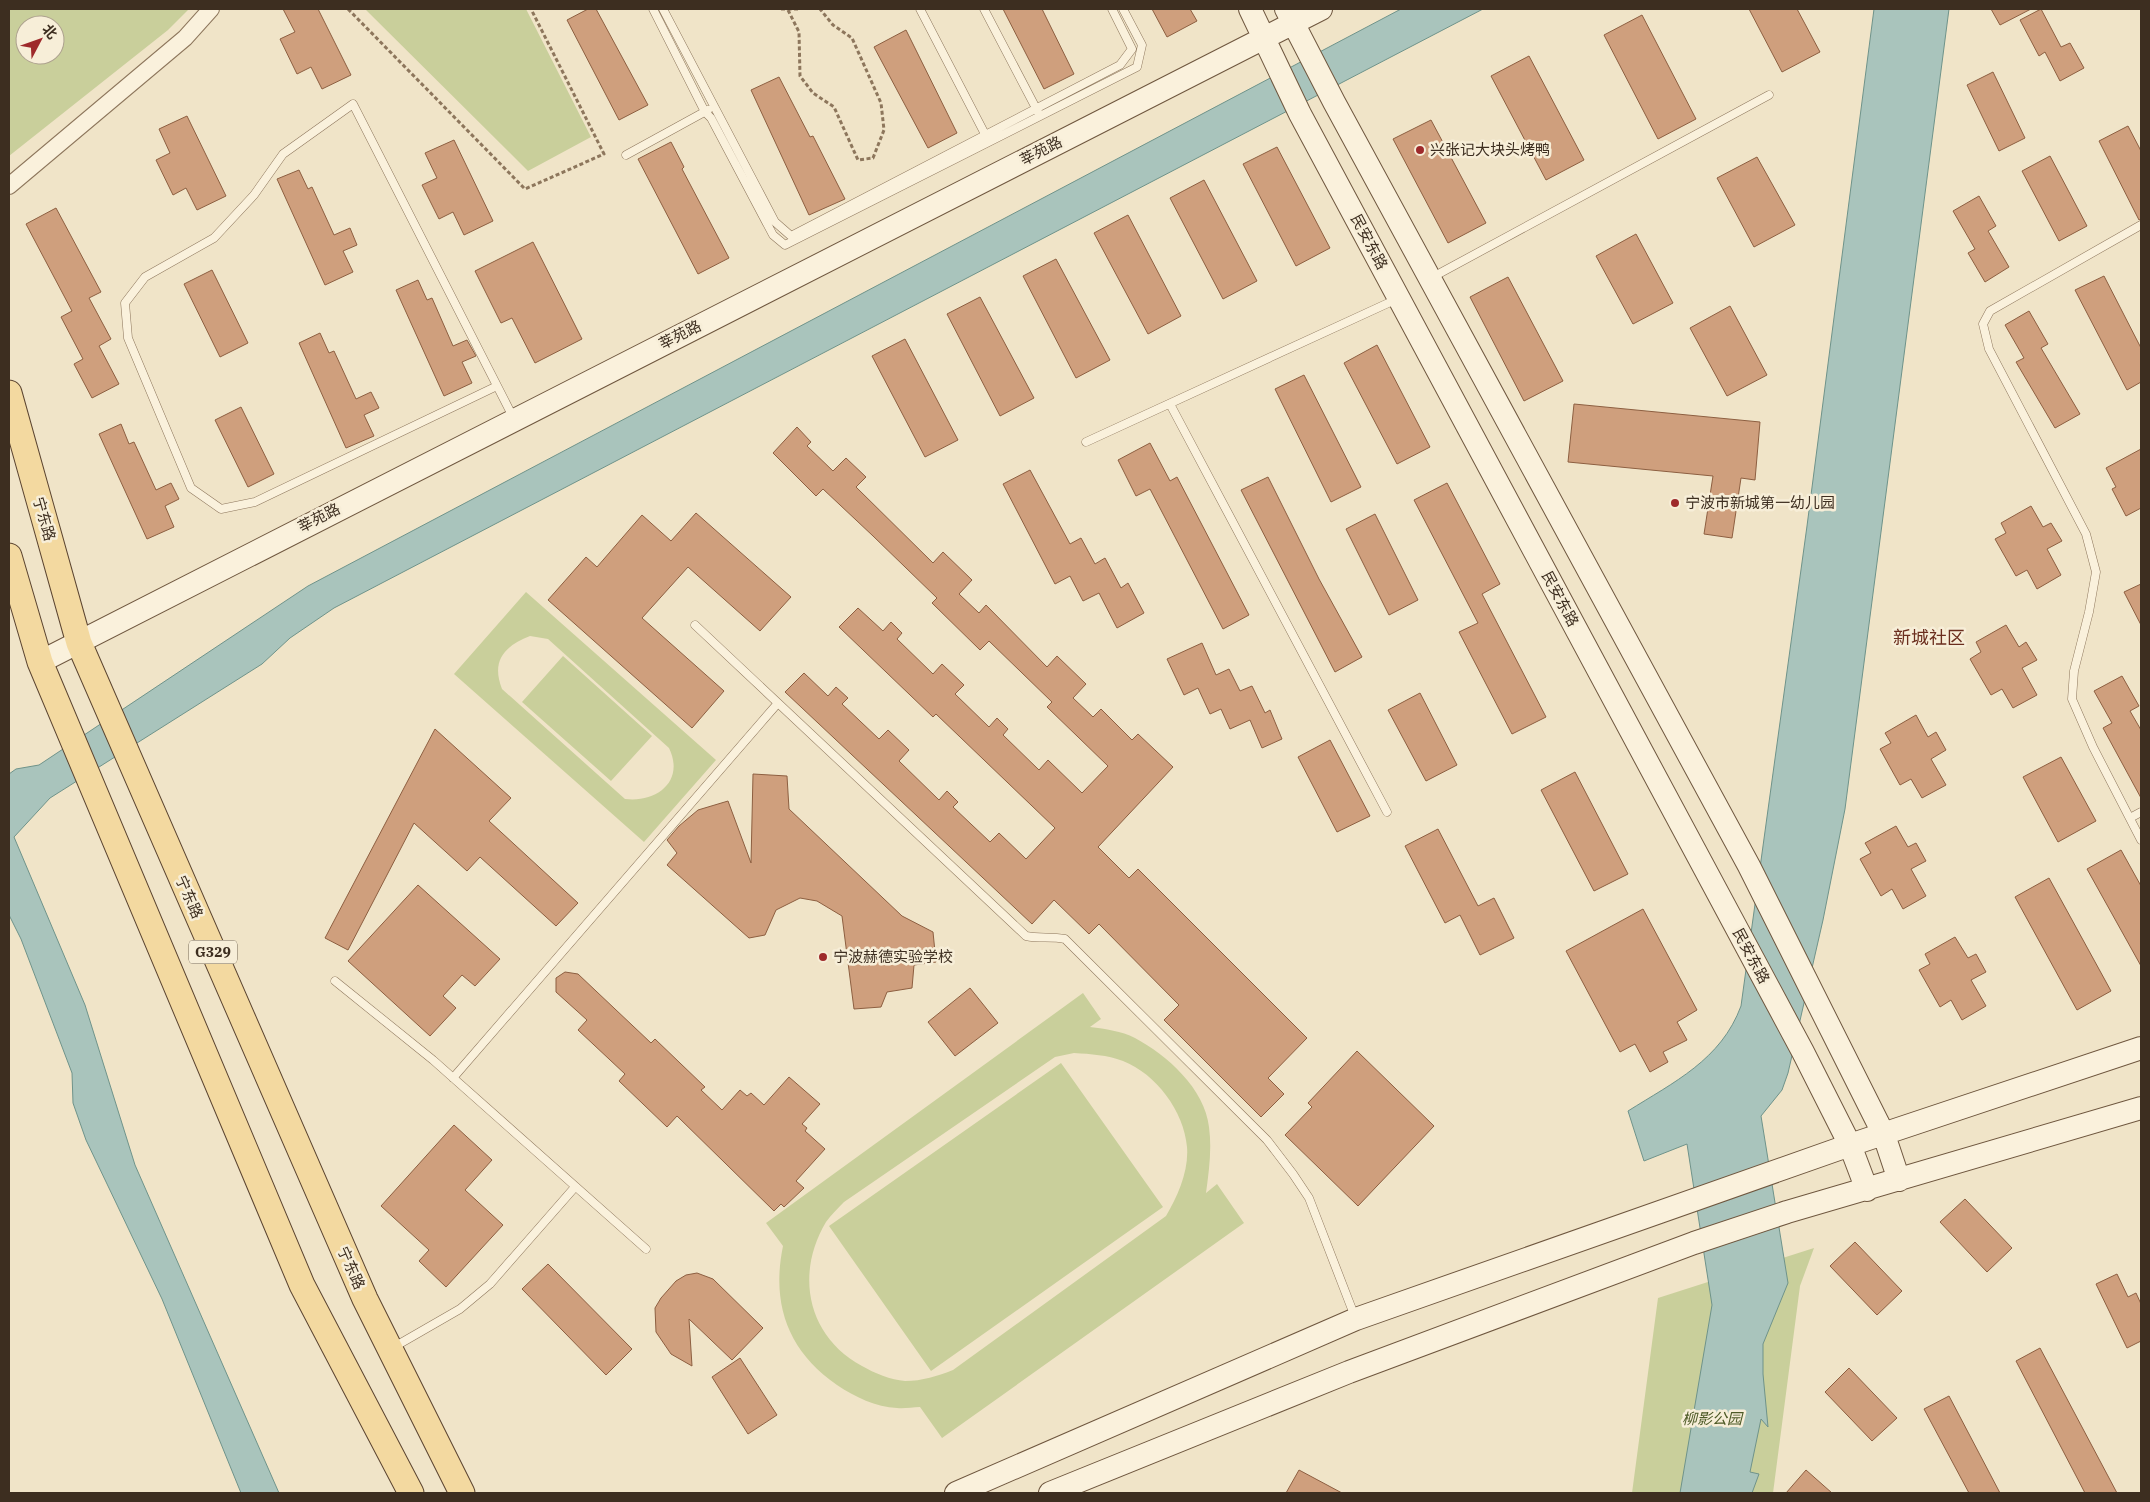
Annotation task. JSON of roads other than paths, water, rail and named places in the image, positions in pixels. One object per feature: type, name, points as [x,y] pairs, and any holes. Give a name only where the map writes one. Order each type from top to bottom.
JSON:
[{"type":"main road","name":"民安东路","points":[[1250,9],[1300,114],[1803,1052],[1850,1145],[1867,1190]]},
{"type":"main road","name":"莘苑路","points":[[40,662],[1264,38],[1290,16],[1321,9]]},
{"type":"main road","points":[[1290,16],[1334,102],[1748,866],[1884,1135],[1899,1180]]},
{"type":"main road","name":"宁东路","points":[[9,393],[79,643],[365,1299],[462,1493]]},
{"type":"main road","name":"G329","points":[[9,556],[40,662],[302,1285],[411,1493]]},
{"type":"main road","points":[[956,1493],[1356,1319],[1850,1145],[2141,1048]]},
{"type":"main road","points":[[1050,1493],[1349,1372],[1694,1243],[1787,1212],[2141,1108]]},
{"type":"street","points":[[9,186],[185,38],[211,9]]},
{"type":"lane","points":[[653,9],[705,112],[711,118],[772,235],[785,245],[1038,112],[1120,65],[1132,49],[1112,9]]},
{"type":"lane","points":[[663,9],[774,222],[790,236],[987,139]]},
{"type":"lane","points":[[920,9],[987,139]]},
{"type":"lane","points":[[984,9],[1038,112]]},
{"type":"lane","points":[[1038,112],[1137,67],[1142,46],[1123,9]]},
{"type":"lane","points":[[1430,279],[1769,95]]},
{"type":"lane","points":[[497,386],[255,502],[221,508],[190,488],[128,338],[125,303],[145,277],[214,238],[254,195],[283,154],[353,104],[514,419]]},
{"type":"lane","points":[[626,155],[714,108]]},
{"type":"lane","points":[[2141,225],[1990,311],[1983,324],[1989,349],[2086,534],[2096,572],[2089,612],[2074,671],[2072,699],[2093,747],[2141,840]]},
{"type":"lane","points":[[1086,442],[1399,298]]},
{"type":"lane","points":[[1170,404],[1387,812]]},
{"type":"lane","points":[[695,625],[1026,936],[1038,939],[1052,936],[1065,940],[1267,1140],[1310,1198],[1356,1319]]},
{"type":"lane","points":[[453,1078],[778,703]]},
{"type":"lane","points":[[2130,818],[2141,812]]},
{"type":"lane","points":[[334,981],[453,1078],[646,1249]]},
{"type":"lane","points":[[390,1350],[460,1309],[490,1284],[575,1187]]},
{"type":"water","points":[[1401,9],[1483,9],[334,608],[290,638],[262,664],[50,798],[14,837],[85,1005],[135,1165],[279,1493],[241,1493],[162,1299],[86,1140],[73,1103],[72,1073],[21,939],[9,915],[9,774],[16,769],[39,765],[308,586]]},
{"type":"water","points":[[1874,9],[1949,9],[1845,809],[1823,920],[1788,1073],[1782,1090],[1761,1116],[1788,1283],[1763,1344],[1763,1374],[1768,1427],[1761,1419],[1750,1472],[1759,1474],[1752,1493],[1680,1493],[1712,1305],[1687,1144],[1644,1161],[1628,1111],[1679,1079],[1709,1055],[1732,1025],[1741,1006],[1807,526]]},
{"type":"place","name":"兴张记大块头烤鸭","points":[[1420,150]]},
{"type":"place","name":"宁波市新城第一幼儿园","points":[[1675,503]]},
{"type":"place","name":"宁波赫德实验学校","points":[[823,957]]},
{"type":"district","name":"新城社区","points":[[1929,638]]},
{"type":"park label","name":"柳影公园","points":[[1712,1419]]}]
